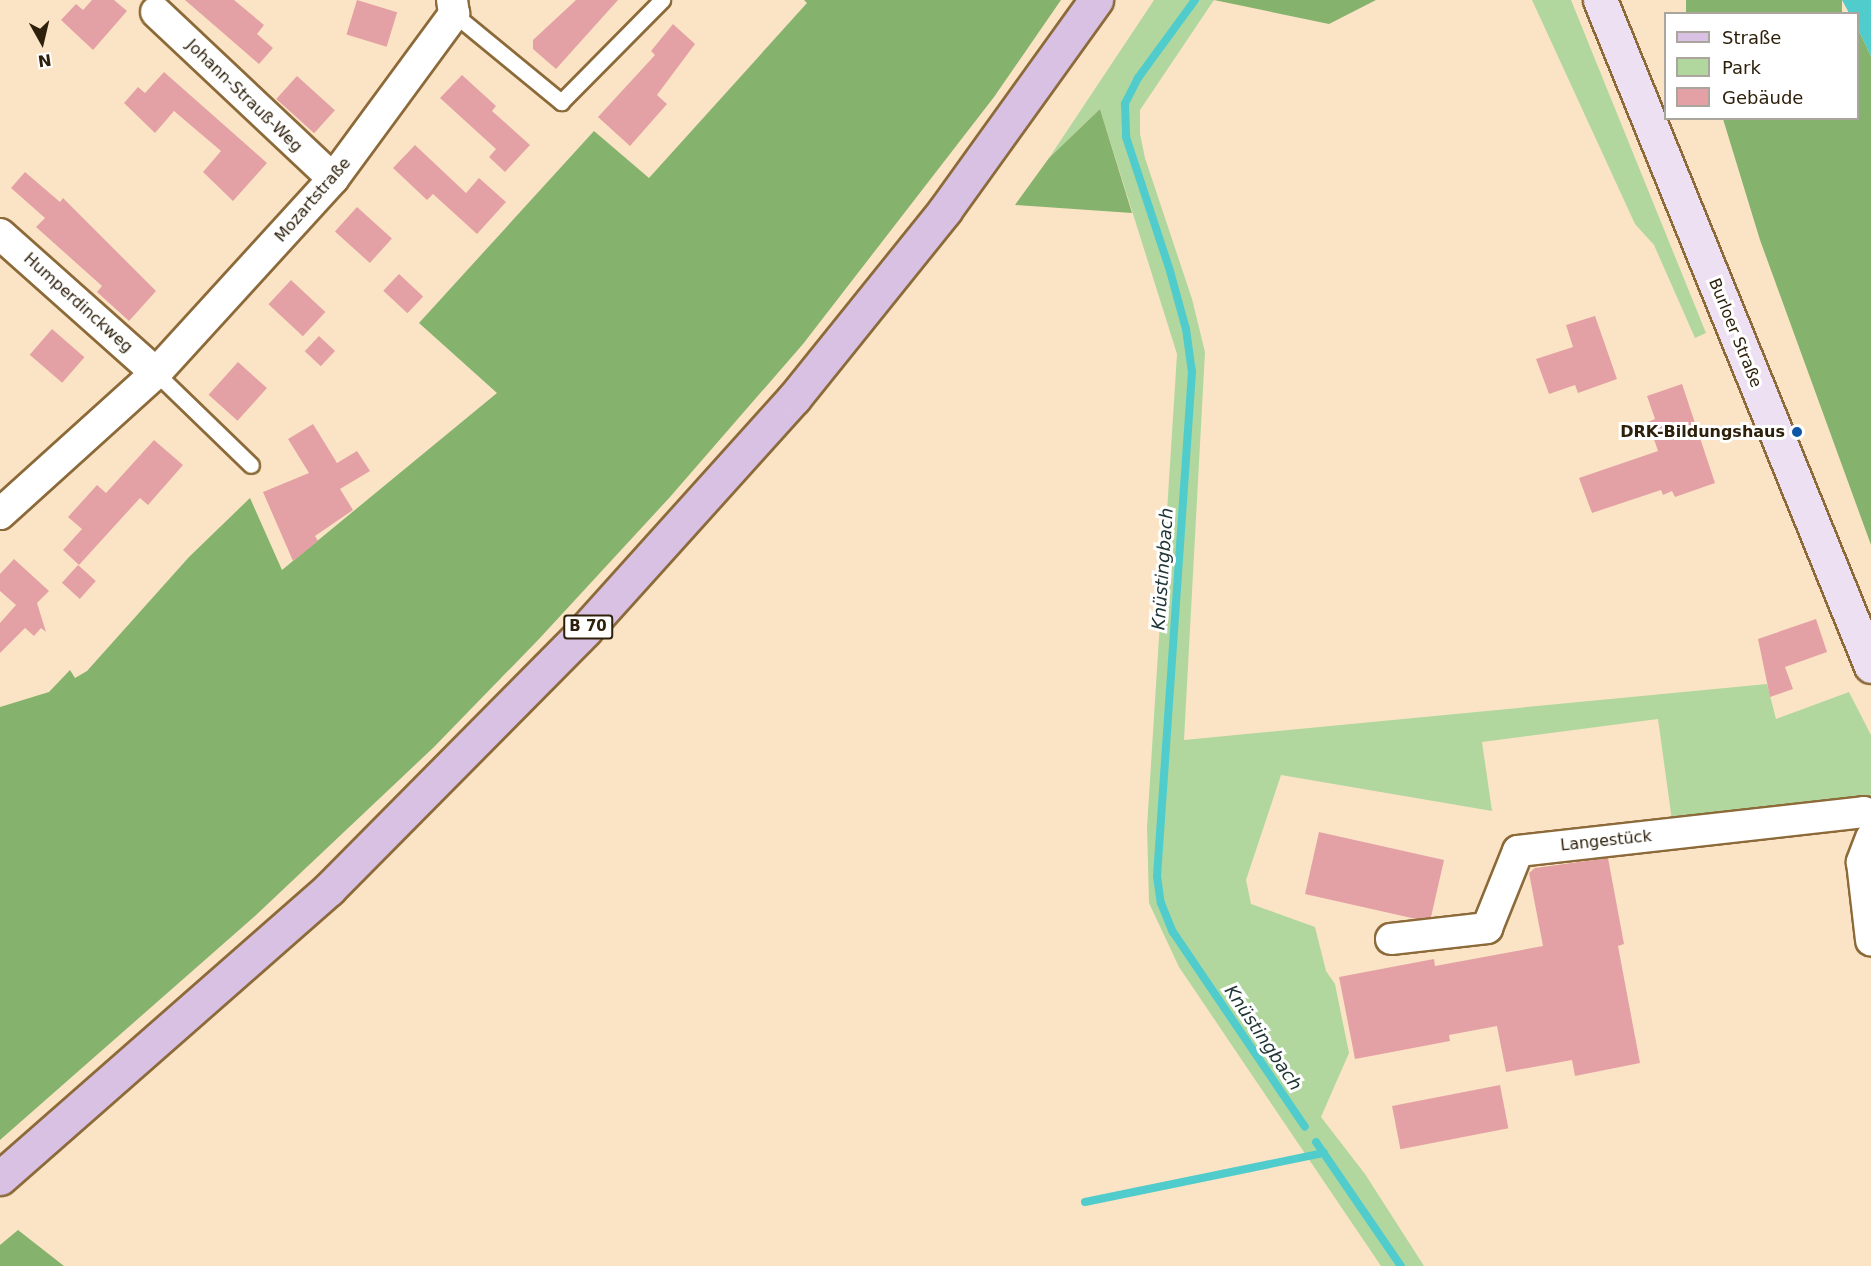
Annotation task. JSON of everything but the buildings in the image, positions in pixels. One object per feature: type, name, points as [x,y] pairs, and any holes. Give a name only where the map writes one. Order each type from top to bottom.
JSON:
[{"type":"main road","name":"B 70","points":[[0,1178],[328,889],[585,630],[801,389],[945,210],[1096,0]]},
{"type":"main road","name":"Burloer Straße","points":[[1600,0],[1870,662]]},
{"type":"street","name":"Mozartstraße","points":[[0,514],[156,373],[333,179],[457,5]]},
{"type":"street","name":"Johann-Strauß-Weg","points":[[156,12],[333,179]]},
{"type":"street","name":"Humperdinckweg","points":[[0,234],[156,373]]},
{"type":"street","name":"Langestück","points":[[1391,939],[1487,928],[1518,851],[1864,812],[1871,816]]},
{"type":"street","points":[[1871,838],[1862,862],[1871,940]]},
{"type":"lane","name":"Mozartstraße","points":[[457,5],[561,102],[662,0]]},
{"type":"lane","points":[[156,373],[250,465]]},
{"type":"green space","points":[[804,0],[1061,0],[994,97],[803,344],[670,497],[539,639],[434,747],[255,916],[0,1140],[0,707],[49,692],[70,670],[75,678],[87,671],[189,557],[250,498],[282,570],[497,393],[419,323],[594,131],[649,178],[807,3]]},
{"type":"green space","points":[[1154,0],[1214,0],[1140,110],[1140,134],[1145,158],[1192,299],[1205,352],[1184,740],[1767,684],[1776,719],[1849,692],[1871,735],[1871,799],[1673,828],[1658,719],[1482,742],[1492,811],[1281,775],[1246,880],[1251,904],[1315,927],[1326,971],[1335,984],[1349,1053],[1321,1117],[1365,1174],[1424,1266],[1381,1266],[1179,967],[1149,903],[1147,827],[1177,354],[1100,109],[1049,158]]},
{"type":"green space","points":[[1214,0],[1376,0],[1329,24]]},
{"type":"green space","points":[[1532,0],[1571,0],[1706,333],[1695,338],[1654,245],[1635,224]]},
{"type":"green space","points":[[1686,0],[1842,0],[1842,12],[1686,12]]},
{"type":"green space","points":[[1859,31],[1871,56],[1871,545],[1760,240],[1723,120],[1859,120]]},
{"type":"green space","points":[[1100,109],[1132,213],[1015,205],[1049,158]]},
{"type":"green space","points":[[18,1230],[64,1266],[0,1266],[0,1245]]},
{"type":"water","points":[[1842,0],[1871,0],[1871,56],[1859,31],[1859,12],[1848,12]]},
{"type":"waterway","name":"Knüstingbach","points":[[1195,0],[1138,78],[1125,104],[1126,137],[1170,271],[1186,329],[1192,372],[1157,876],[1161,903],[1173,932],[1305,1127]]},
{"type":"waterway","name":"Knüstingbach","points":[[1316,1142],[1401,1266]]},
{"type":"waterway","points":[[1085,1202],[1324,1153]]},
{"type":"place","name":"DRK-Bildungshaus","points":[[1797,432]]}]
